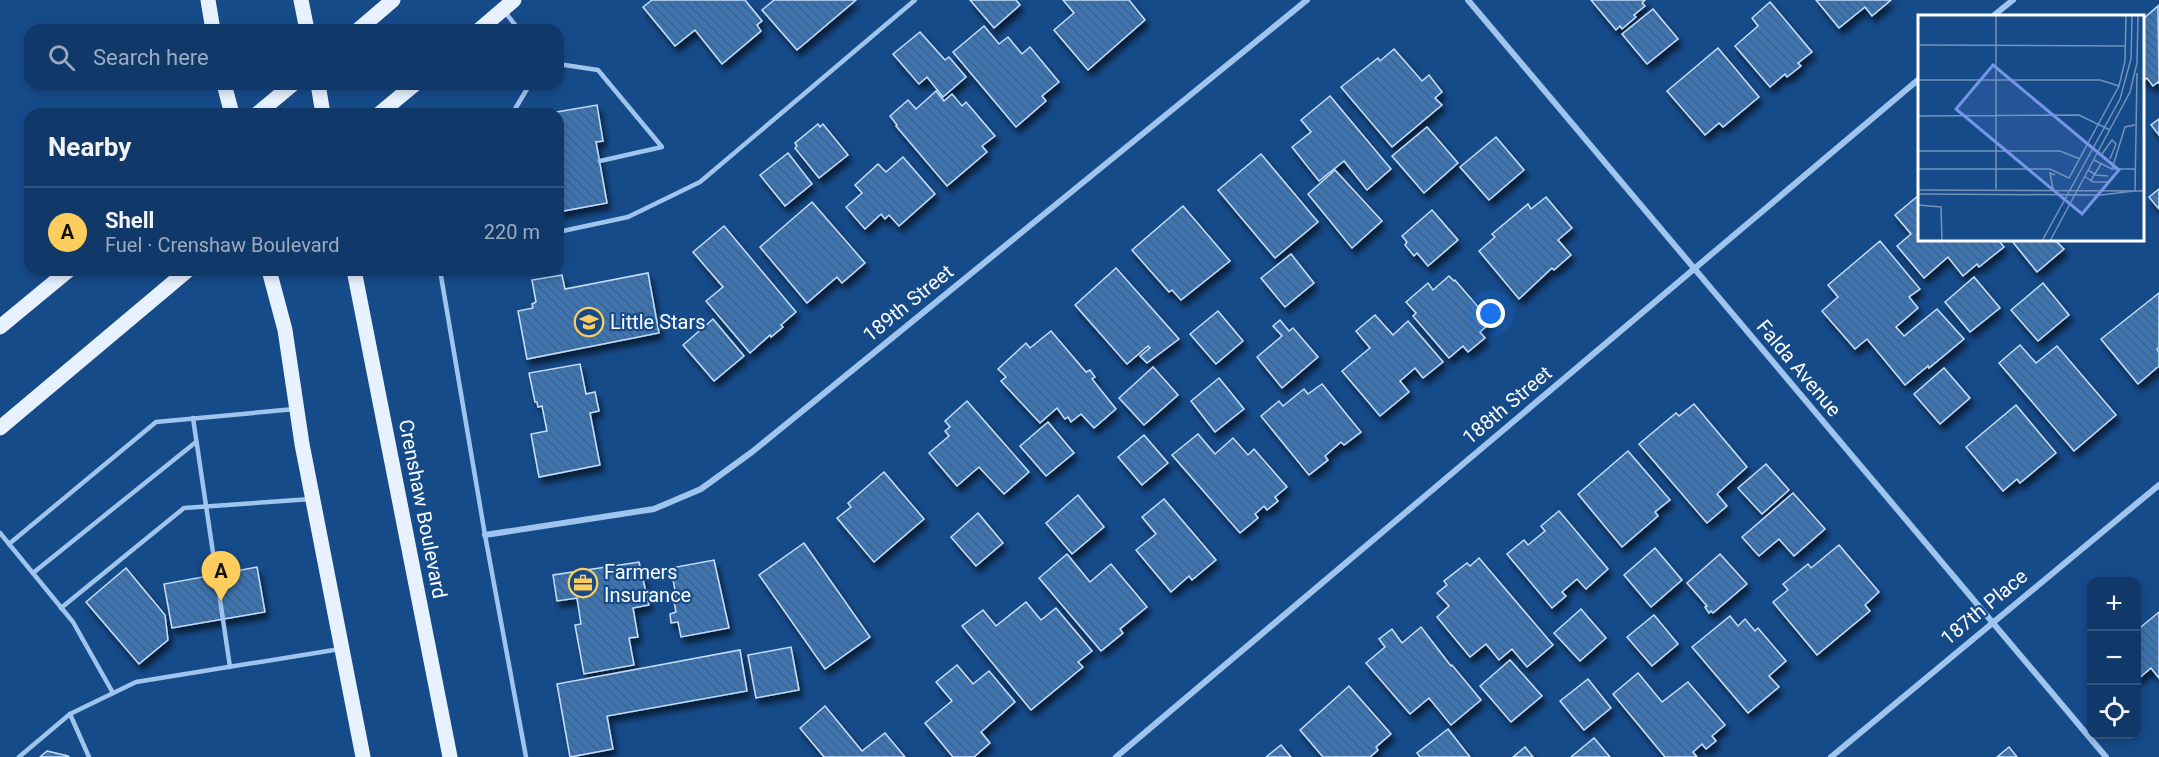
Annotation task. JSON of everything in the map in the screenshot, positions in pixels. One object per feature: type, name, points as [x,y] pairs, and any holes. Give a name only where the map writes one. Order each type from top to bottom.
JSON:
[{"type":"main road","points":[[208,0],[212,24]]},
{"type":"main road","points":[[301,0],[306,24]]},
{"type":"main road","points":[[365,24],[393,0]]},
{"type":"main road","points":[[486,24],[509,5]]},
{"type":"main road","points":[[226,90],[230,108]]},
{"type":"main road","points":[[264,108],[286,90]]},
{"type":"main road","points":[[319,90],[322,108]]},
{"type":"main road","points":[[386,108],[408,90]]},
{"type":"main road","points":[[0,327],[62,276]]},
{"type":"main road","points":[[0,428],[181,276]]},
{"type":"main road","points":[[271,276],[285,330],[313,499],[363,757]]},
{"type":"main road","name":"Crenshaw Boulevard","points":[[355,276],[450,757]]},
{"type":"street","name":"189th Street","points":[[485,535],[654,509],[701,489],[762,444],[1307,0]]},
{"type":"street","name":"Falda Avenue","points":[[1468,0],[2106,757]]},
{"type":"street","points":[[1994,15],[2013,0]]},
{"type":"street","name":"188th Street","points":[[1116,757],[1918,80]]},
{"type":"street","name":"187th Place","points":[[1832,757],[2159,485]]},
{"type":"lane","points":[[564,231],[628,217],[700,182],[915,0]]},
{"type":"lane","points":[[509,5],[517,24]]},
{"type":"lane","points":[[564,65],[597,70],[662,147],[600,161]]},
{"type":"lane","points":[[516,108],[526,90]]},
{"type":"lane","points":[[441,276],[526,757]]},
{"type":"lane","points":[[9,544],[156,422],[297,408]]},
{"type":"lane","points":[[193,418],[230,667]]},
{"type":"lane","points":[[33,573],[196,442]]},
{"type":"lane","points":[[61,608],[184,508],[313,499]]},
{"type":"lane","points":[[0,533],[73,622],[113,693]]},
{"type":"lane","points":[[19,757],[70,714],[136,682],[341,649]]},
{"type":"lane","points":[[70,714],[89,757]]},
{"type":"building","points":[[652,0],[745,0],[762,21],[757,25],[761,31],[722,64],[695,30],[675,46],[643,7]]},
{"type":"building","points":[[774,0],[856,0],[797,50],[762,10]]},
{"type":"building","points":[[970,0],[1016,0],[1020,5],[994,28]]},
{"type":"building","points":[[1063,0],[1129,0],[1145,20],[1088,70],[1054,30],[1074,13]]},
{"type":"building","points":[[1591,0],[1645,0],[1642,3],[1645,6],[1622,29],[1620,26],[1616,30]]},
{"type":"building","points":[[1816,0],[1891,0],[1872,16],[1865,7],[1839,28]]},
{"type":"building","points":[[1770,2],[1812,52],[1798,63],[1801,66],[1787,77],[1785,74],[1770,87],[1735,46],[1758,26],[1752,18]]},
{"type":"building","points":[[2158,6],[2159,84],[2158,82],[2153,86],[2147,78],[2144,80],[2144,18]]},
{"type":"building","points":[[1653,9],[1678,39],[1647,64],[1622,34]]},
{"type":"building","points":[[984,26],[999,44],[1008,37],[1022,54],[1030,47],[1059,82],[1042,96],[1046,101],[1016,127],[953,52]]},
{"type":"building","points":[[920,32],[945,60],[949,57],[966,77],[943,97],[927,77],[919,84],[893,54]]},
{"type":"building","points":[[1718,48],[1759,97],[1723,127],[1719,123],[1705,135],[1667,91]]},
{"type":"building","points":[[1394,49],[1422,81],[1429,75],[1442,92],[1435,98],[1442,105],[1392,147],[1341,87],[1378,58],[1380,61]]},
{"type":"building","points":[[936,91],[944,101],[952,94],[962,106],[966,102],[995,136],[982,146],[987,152],[947,186],[890,116],[908,100],[916,109]]},
{"type":"building","points":[[1330,96],[1391,169],[1367,190],[1344,161],[1319,181],[1292,147],[1311,132],[1301,120]]},
{"type":"building","points":[[597,105],[603,141],[596,142],[607,203],[564,211],[564,111]]},
{"type":"building","points":[[2159,119],[2159,135],[2151,125]]},
{"type":"building","points":[[818,124],[820,127],[823,124],[848,155],[819,178],[795,148],[797,146],[795,143]]},
{"type":"building","points":[[1427,127],[1458,163],[1424,193],[1392,156]]},
{"type":"building","points":[[1496,137],[1524,170],[1489,200],[1460,167]]},
{"type":"building","points":[[788,153],[812,184],[785,206],[760,175]]},
{"type":"building","points":[[1261,154],[1318,222],[1275,258],[1218,190]]},
{"type":"building","points":[[903,157],[935,194],[899,226],[889,215],[885,219],[881,214],[865,229],[846,207],[862,193],[855,185],[878,164],[886,172]]},
{"type":"building","points":[[1335,170],[1382,221],[1352,248],[1308,194]]},
{"type":"building","points":[[2159,189],[2159,209],[2149,197]]},
{"type":"building","points":[[1918,196],[1918,242],[2000,242],[2004,247],[1979,267],[1977,264],[1963,276],[1948,257],[1924,278],[1897,246],[1911,234],[1895,215]]},
{"type":"building","points":[[1546,197],[1572,228],[1558,240],[1571,255],[1554,270],[1552,268],[1519,299],[1479,251],[1495,237],[1492,234],[1528,204],[1531,209]]},
{"type":"building","points":[[812,202],[865,263],[842,283],[837,277],[807,303],[760,247]]},
{"type":"building","points":[[1183,206],[1230,261],[1181,300],[1172,290],[1169,292],[1132,250]]},
{"type":"building","points":[[1432,210],[1458,240],[1428,266],[1417,253],[1414,256],[1405,245],[1407,242],[1402,236]]},
{"type":"building","points":[[724,226],[796,312],[781,325],[783,327],[750,353],[706,301],[723,287],[693,252]]},
{"type":"building","points":[[1880,241],[1920,289],[1909,297],[1918,308],[1896,327],[1904,336],[1937,309],[1964,339],[1905,385],[1867,339],[1855,349],[1822,311],[1838,297],[1828,285]]},
{"type":"building","points":[[2013,242],[2057,242],[2064,249],[2037,272]]},
{"type":"building","points":[[1291,254],[1314,283],[1285,307],[1261,278]]},
{"type":"building","points":[[1116,268],[1179,339],[1147,363],[1140,356],[1150,348],[1148,346],[1127,364],[1075,305]]},
{"type":"building","name":"Little Stars","points":[[648,273],[659,333],[527,359],[518,311],[533,308],[532,304],[536,302],[532,280],[562,276],[565,289]]},
{"type":"building","points":[[1449,276],[1491,322],[1480,332],[1485,338],[1468,352],[1463,346],[1449,358],[1413,316],[1416,313],[1406,302],[1428,283],[1433,290]]},
{"type":"building","points":[[1974,277],[2000,308],[1970,332],[1945,302]]},
{"type":"building","points":[[2043,283],[2069,315],[2038,341],[2011,310]]},
{"type":"building","points":[[2159,293],[2159,347],[2157,349],[2159,366],[2138,384],[2101,339]]},
{"type":"building","points":[[1218,311],[1243,341],[1216,364],[1190,334]]},
{"type":"building","points":[[1375,315],[1393,335],[1408,321],[1443,362],[1423,378],[1415,368],[1400,381],[1409,392],[1380,416],[1342,371],[1370,348],[1356,331]]},
{"type":"building","points":[[713,319],[744,356],[714,381],[683,345]]},
{"type":"building","points":[[1280,320],[1289,331],[1293,328],[1318,357],[1282,388],[1257,357],[1282,336],[1273,326]]},
{"type":"building","points":[[1051,331],[1086,372],[1090,370],[1095,377],[1092,379],[1116,409],[1094,428],[1081,414],[1071,422],[1068,417],[1065,419],[1057,408],[1040,423],[1001,381],[1006,377],[998,369],[1026,343],[1030,348]]},
{"type":"building","points":[[2020,345],[2036,363],[2057,346],[2116,415],[2074,451],[1999,363]]},
{"type":"building","points":[[580,364],[586,394],[595,392],[599,411],[590,413],[600,465],[539,477],[531,434],[547,431],[542,406],[538,407],[535,402],[529,373]]},
{"type":"building","points":[[1153,367],[1178,395],[1144,425],[1119,398]]},
{"type":"building","points":[[1944,368],[1970,398],[1940,424],[1914,394]]},
{"type":"building","points":[[1219,378],[1244,409],[1215,432],[1191,401]]},
{"type":"building","points":[[1322,384],[1361,432],[1344,445],[1341,442],[1325,456],[1328,460],[1309,475],[1261,416],[1279,401],[1283,406],[1304,389],[1308,394]]},
{"type":"building","points":[[967,401],[1029,472],[1004,494],[979,467],[957,486],[929,453],[949,436],[945,431],[950,427],[945,421]]},
{"type":"building","points":[[1694,404],[1747,467],[1717,494],[1727,506],[1707,523],[1639,444],[1676,413],[1679,416]]},
{"type":"building","points":[[2016,405],[2056,453],[2020,483],[2017,479],[2003,491],[1966,447]]},
{"type":"building","points":[[1048,422],[1074,453],[1046,476],[1020,446]]},
{"type":"building","points":[[1198,434],[1215,454],[1233,438],[1248,455],[1254,449],[1287,487],[1275,497],[1278,501],[1267,510],[1264,506],[1255,514],[1258,518],[1240,533],[1172,455]]},
{"type":"building","points":[[1144,435],[1168,463],[1142,485],[1118,457]]},
{"type":"building","points":[[1628,451],[1670,500],[1655,512],[1658,516],[1622,547],[1578,494]]},
{"type":"building","points":[[1766,464],[1789,490],[1762,514],[1738,488]]},
{"type":"building","points":[[884,472],[924,519],[874,562],[837,518],[851,507],[848,503]]},
{"type":"building","points":[[1793,493],[1825,529],[1794,556],[1779,539],[1759,556],[1742,537]]},
{"type":"building","points":[[1078,495],[1104,527],[1072,554],[1046,523]]},
{"type":"building","points":[[1164,499],[1216,560],[1192,580],[1189,576],[1171,592],[1136,550],[1156,534],[1142,517]]},
{"type":"building","points":[[1559,511],[1608,569],[1586,589],[1577,579],[1562,592],[1566,596],[1552,608],[1507,554],[1524,540],[1528,545],[1545,531],[1541,526]]},
{"type":"building","points":[[978,513],[1003,543],[976,566],[951,537]]},
{"type":"building","points":[[804,543],[870,637],[825,669],[759,575]]},
{"type":"building","points":[[1839,545],[1879,592],[1865,605],[1870,611],[1817,655],[1773,602],[1788,590],[1783,584],[1808,564],[1811,568]]},
{"type":"building","points":[[1655,548],[1682,580],[1651,607],[1624,575]]},
{"type":"building","points":[[1067,554],[1090,582],[1111,564],[1147,607],[1120,629],[1123,633],[1101,651],[1039,578]]},
{"type":"building","points":[[1720,554],[1747,584],[1713,613],[1711,611],[1709,613],[1705,607],[1707,606],[1687,583]]},
{"type":"building","points":[[1479,558],[1553,645],[1527,667],[1512,649],[1499,660],[1486,644],[1470,657],[1437,617],[1449,606],[1437,593],[1447,585],[1444,581],[1467,563],[1470,566]]},
{"type":"building","points":[[714,560],[729,628],[681,637],[678,622],[671,623],[670,614],[676,612],[673,597],[676,596],[671,568]]},
{"type":"building","points":[[639,562],[649,605],[633,608],[638,637],[629,638],[634,665],[584,674],[575,625],[581,624],[577,598],[557,601],[553,575]]},
{"type":"building","points":[[257,567],[265,612],[172,628],[164,584]]},
{"type":"building","points":[[126,568],[165,615],[168,640],[139,664],[86,602]]},
{"type":"building","points":[[1026,602],[1041,620],[1056,608],[1092,651],[1078,662],[1083,667],[1031,710],[962,626],[983,610],[996,626]]},
{"type":"building","points":[[1581,609],[1606,638],[1580,661],[1554,633]]},
{"type":"building","points":[[2159,612],[2159,678],[2151,668],[2141,676],[2141,627]]},
{"type":"building","points":[[1654,615],[1678,644],[1652,666],[1627,637]]},
{"type":"building","points":[[1730,616],[1738,626],[1745,619],[1755,631],[1758,628],[1786,661],[1769,676],[1779,687],[1748,713],[1692,647]]},
{"type":"building","points":[[1421,627],[1481,700],[1451,725],[1429,698],[1410,714],[1366,663],[1385,647],[1379,639],[1392,629],[1402,643]]},
{"type":"building","points":[[791,647],[799,690],[756,698],[748,655]]},
{"type":"building","points":[[740,650],[747,691],[607,716],[613,749],[570,757],[557,684]]},
{"type":"building","points":[[1510,660],[1542,696],[1511,722],[1480,686]]},
{"type":"building","points":[[957,665],[973,684],[989,671],[1015,702],[981,732],[990,743],[974,757],[953,757],[925,723],[952,701],[936,682]]},
{"type":"building","points":[[1638,673],[1662,702],[1688,682],[1725,725],[1712,736],[1716,741],[1706,749],[1702,744],[1693,752],[1697,757],[1665,757],[1613,694]]},
{"type":"building","points":[[1588,679],[1611,708],[1584,730],[1560,701]]},
{"type":"building","points":[[1349,686],[1391,734],[1376,747],[1378,750],[1370,757],[1323,757],[1300,730]]},
{"type":"building","points":[[825,706],[862,751],[885,733],[905,757],[824,757],[800,728]]},
{"type":"building","points":[[1448,729],[1470,757],[1420,757],[1417,753]]},
{"type":"building","points":[[1594,738],[1610,757],[1571,757]]},
{"type":"building","points":[[1281,745],[1291,757],[1266,757]]},
{"type":"building","points":[[1525,747],[1533,757],[1513,757]]},
{"type":"building","points":[[2009,747],[2017,757],[1997,757]]},
{"type":"building","points":[[47,751],[68,756],[69,757],[40,757]]},
{"type":"place","name":"Little Stars","points":[[589,322]]},
{"type":"place","name":"Farmers Insurance","points":[[583,583]]},
{"type":"place","name":"Shell","points":[[221,601]]}]
